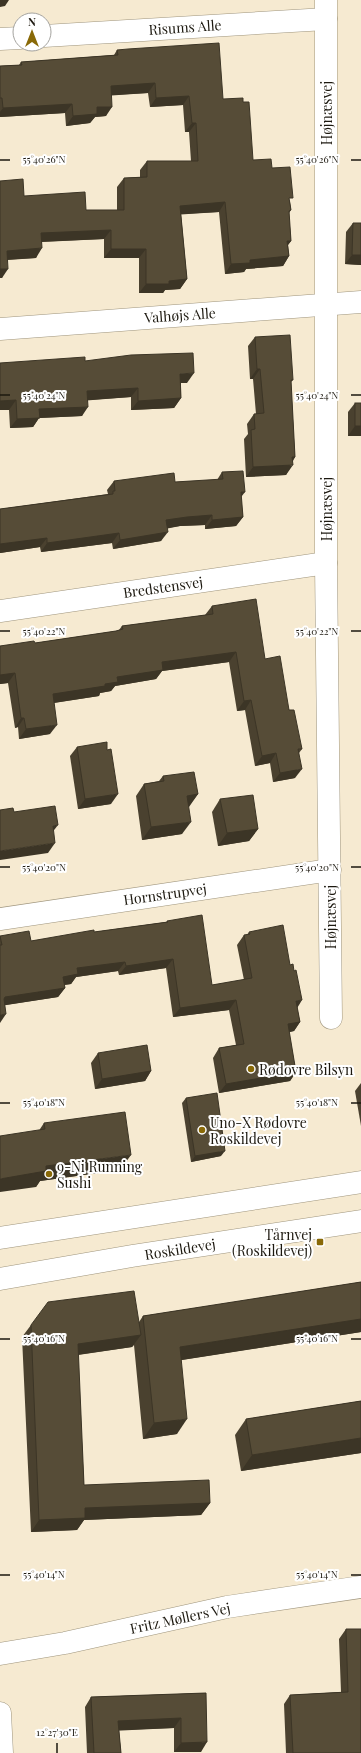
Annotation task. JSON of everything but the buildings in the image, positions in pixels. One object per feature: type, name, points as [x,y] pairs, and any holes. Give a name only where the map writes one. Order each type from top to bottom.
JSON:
[{"type":"street","name":"Risums Alle","points":[[52,35],[326,9]]},
{"type":"street","name":"Højnæsvej","points":[[326,9],[326,563],[331,1018]]},
{"type":"street","points":[[0,39],[12,38]]},
{"type":"street","name":"Valhøjs Alle","points":[[0,329],[361,302]]},
{"type":"street","name":"Bredstensvej","points":[[0,611],[326,563]]},
{"type":"street","name":"Hornstrupvej","points":[[0,919],[330,870]]},
{"type":"street","points":[[0,1238],[361,1182]]},
{"type":"street","name":"Roskildevej","points":[[0,1280],[132,1256],[361,1221]]},
{"type":"street","name":"Fritz Møllers Vej","points":[[0,1654],[65,1643],[227,1607],[361,1587]]},
{"type":"street","points":[[0,1713],[2,1753]]},
{"type":"place","name":"Rødovre Bilsyn","points":[[251,1069]]},
{"type":"place","name":"Uno-X Rødovre Roskildevej","points":[[202,1130]]},
{"type":"place","name":"9-Ni Running Sushi","points":[[49,1174]]},
{"type":"place","name":"Tårnvej (Roskildevej)","points":[[320,1242]]}]
